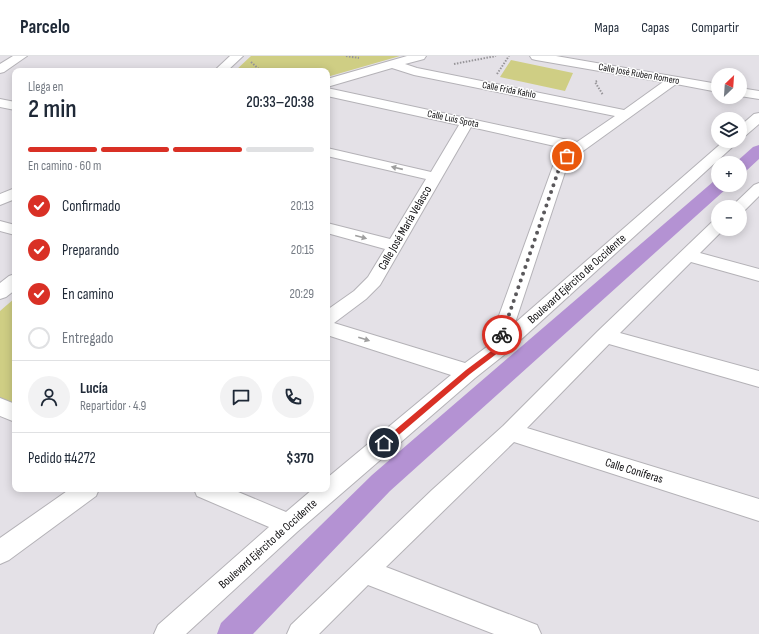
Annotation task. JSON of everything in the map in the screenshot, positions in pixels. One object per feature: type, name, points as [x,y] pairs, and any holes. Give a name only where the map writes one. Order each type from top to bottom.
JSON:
[{"type":"street","points":[[0,69],[21,56]]},
{"type":"street","points":[[223,68],[237,56]]},
{"type":"street","points":[[330,82],[420,56]]},
{"type":"street","name":"Calle José Ruben Romero","points":[[536,56],[711,87]]},
{"type":"street","name":"Calle Frida Kahlo","points":[[393,64],[414,71],[619,112]]},
{"type":"street","points":[[497,350],[560,166],[567,156],[619,112],[674,80]]},
{"type":"street","name":"Calle Luis Spota","points":[[330,93],[579,147]]},
{"type":"street","points":[[747,93],[759,95]]},
{"type":"street","points":[[0,102],[12,105]]},
{"type":"street","points":[[747,127],[759,116]]},
{"type":"street","name":"Calle José María Velasco","points":[[330,317],[360,295],[374,281],[467,122]]},
{"type":"street","name":"Boulevard Ejército de Occidente","points":[[330,489],[468,372],[497,350],[724,148]]},
{"type":"street","points":[[330,153],[435,177]]},
{"type":"street","points":[[746,200],[759,188]]},
{"type":"street","points":[[0,200],[12,194]]},
{"type":"street","points":[[0,226],[12,229]]},
{"type":"street","points":[[330,229],[395,246]]},
{"type":"street","points":[[300,634],[510,432],[605,336],[711,233]]},
{"type":"street","points":[[687,255],[759,275]]},
{"type":"street","points":[[0,294],[12,283]]},
{"type":"street","points":[[330,329],[468,372]]},
{"type":"street","points":[[605,336],[759,379]]},
{"type":"street","points":[[0,407],[12,412]]},
{"type":"street","name":"Calle Coníferas","points":[[510,432],[759,510]]},
{"type":"street","points":[[0,552],[84,492]]},
{"type":"street","points":[[212,492],[289,524]]},
{"type":"street","name":"Boulevard Ejército de Occidente","points":[[167,634],[327,492]]},
{"type":"street","points":[[364,571],[528,634]]},
{"type":"path","points":[[488,86],[509,56]]},
{"type":"path","points":[[250,61],[258,68]]},
{"type":"path","points":[[615,70],[595,82],[619,112]]},
{"type":"shaded area","points":[[251,56],[400,56],[330,76],[330,68],[238,68]]},
{"type":"shaded area","points":[[511,60],[573,73],[565,91],[500,77]]},
{"type":"shaded area","points":[[12,301],[12,403],[0,398],[0,311]]},
{"type":"waterway","points":[[747,161],[759,150]]},
{"type":"waterway","points":[[232,634],[381,483],[712,192]]},
{"type":"way so far","points":[[502,335],[560,166],[567,156]]},
{"type":"route","points":[[384,443],[468,372],[497,350],[502,335]]}]
